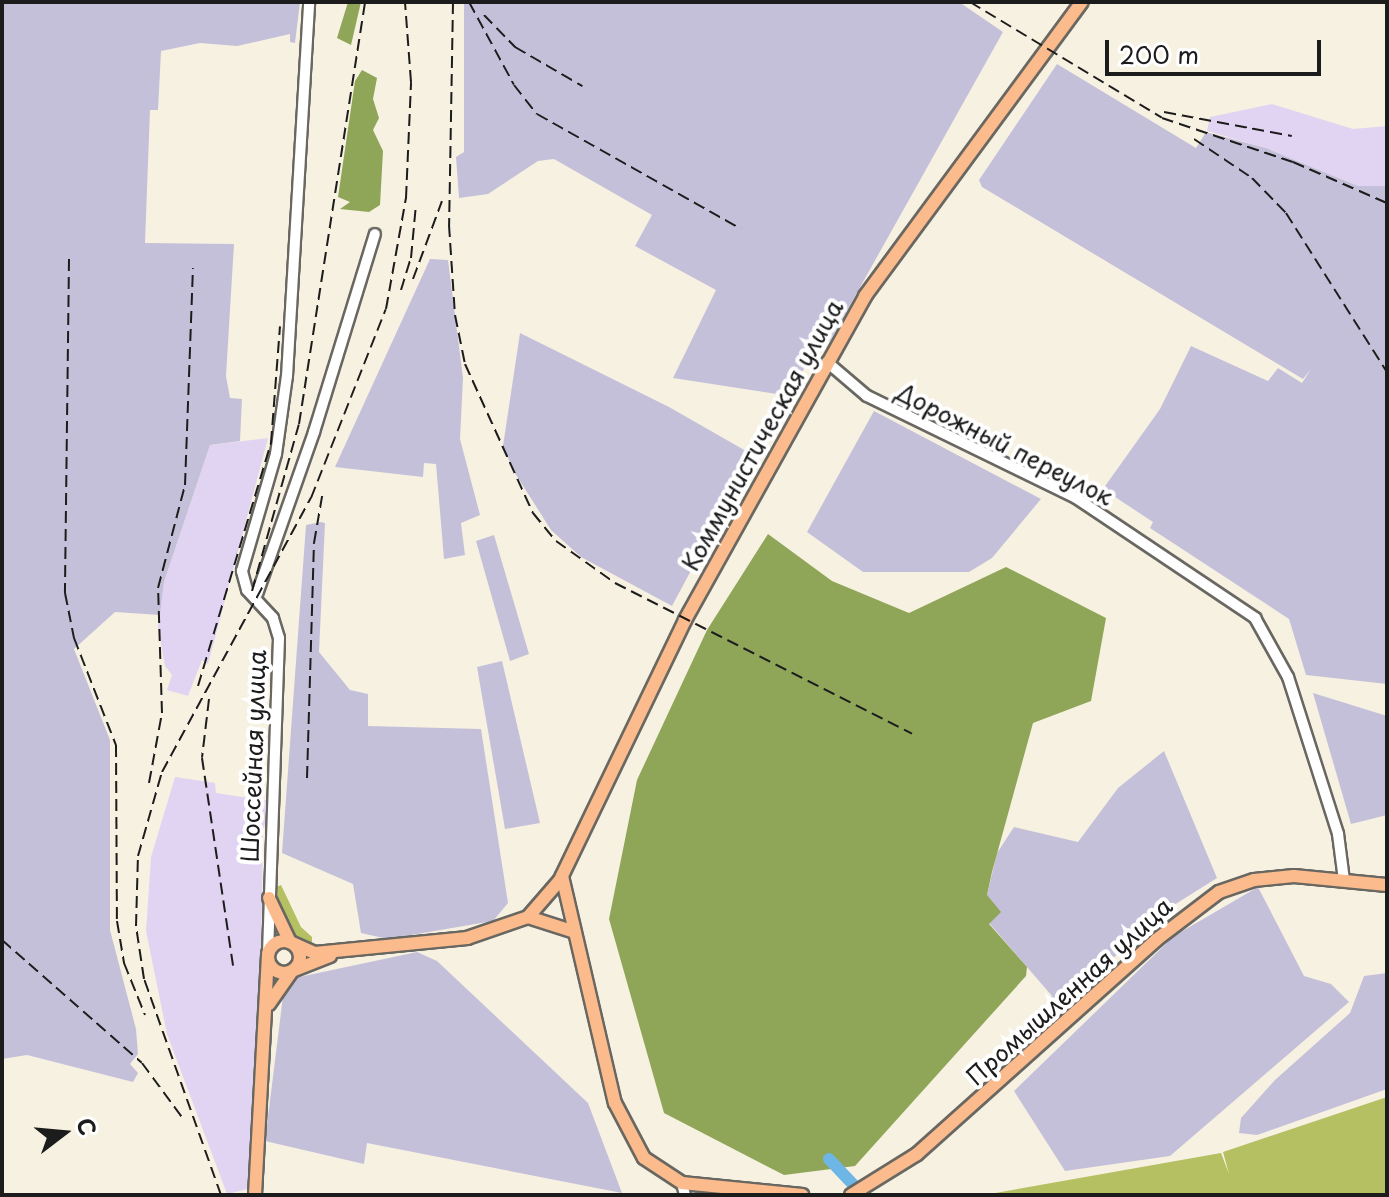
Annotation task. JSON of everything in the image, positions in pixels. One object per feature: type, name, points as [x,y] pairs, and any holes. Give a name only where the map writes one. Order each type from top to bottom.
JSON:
[{"type":"main road","name":"Коммунистическая улица","points":[[528,917],[562,876],[680,631],[874,282],[1082,2]]},
{"type":"main road","points":[[562,876],[572,931],[615,1103],[644,1158],[683,1189],[802,1195]]},
{"type":"main road","name":"Промышленная улица","points":[[851,1195],[869,1188],[917,1154],[1156,940],[1219,892],[1254,880],[1344,880],[1387,885]]},
{"type":"main road","points":[[550,921],[541,910],[545,898],[557,894],[567,906]]},
{"type":"main road","points":[[266,1011],[279,983],[300,958],[269,898]]},
{"type":"main road","points":[[550,921],[562,919],[567,906]]},
{"type":"main road","points":[[337,954],[292,971],[276,971],[268,953],[277,943],[290,942],[306,951],[337,954],[467,938],[528,917],[550,921],[572,931]]},
{"type":"main road","name":"Шоссейная улица","points":[[255,1195],[268,953]]},
{"type":"street","name":"Шоссейная улица","points":[[268,953],[279,638],[273,618],[244,585],[242,571],[273,467],[284,402],[298,254],[309,2]]},
{"type":"street","points":[[257,594],[317,423],[375,234]]},
{"type":"street","name":"Дорожный переулок","points":[[827,362],[867,396],[1076,498],[1255,618],[1288,677],[1338,834],[1344,880]]},
{"type":"shaded area","points":[[2,2],[300,2],[295,43],[290,42],[290,34],[237,46],[200,43],[161,51],[158,110],[150,110],[145,243],[234,244],[226,376],[230,398],[242,399],[240,441],[210,445],[164,582],[160,615],[115,612],[74,649],[110,740],[110,930],[136,1029],[138,1054],[130,1064],[138,1073],[133,1082],[27,1055],[2,1059]]},
{"type":"shaded area","points":[[464,2],[959,2],[1003,32],[831,339],[821,349],[815,347],[790,396],[673,378],[716,290],[635,246],[652,215],[554,159],[538,161],[488,194],[459,198],[456,157],[464,152]]},
{"type":"shaded area","points":[[1057,64],[1196,148],[1206,132],[1266,148],[1358,186],[1387,186],[1387,684],[1306,675],[1289,619],[1150,528],[1153,522],[1103,489],[1160,409],[1191,346],[1268,381],[1278,368],[1302,383],[1311,369],[1303,379],[982,187],[979,180]]},
{"type":"shaded area","points":[[1272,104],[1353,129],[1387,126],[1387,186],[1358,186],[1266,148],[1207,131],[1210,117]]},
{"type":"shaded area","points":[[430,259],[448,260],[463,378],[460,439],[480,515],[461,523],[465,555],[444,559],[436,464],[424,463],[423,477],[335,467]]},
{"type":"shaded area","points":[[520,333],[669,407],[753,455],[672,606],[581,557],[551,530],[513,470],[503,446]]},
{"type":"shaded area","points":[[874,411],[1041,499],[992,558],[969,572],[863,572],[807,532]]},
{"type":"shaded area","points":[[268,438],[208,664],[202,660],[188,696],[167,690],[172,675],[165,666],[158,627],[164,582],[210,445]]},
{"type":"shaded area","points":[[325,523],[319,652],[350,690],[368,694],[368,726],[481,729],[508,903],[493,921],[388,939],[361,933],[353,884],[282,853],[306,525]]},
{"type":"shaded area","points":[[494,535],[529,654],[510,661],[476,541]]},
{"type":"shaded area","points":[[502,661],[540,823],[505,829],[477,667]]},
{"type":"shaded area","points":[[1313,693],[1387,716],[1387,815],[1351,824]]},
{"type":"shaded area","points":[[1164,751],[1217,878],[1174,905],[1056,1008],[1049,1000],[1052,996],[989,923],[987,895],[997,853],[1014,827],[1078,842],[1118,788]]},
{"type":"shaded area","points":[[175,777],[215,783],[216,793],[269,801],[263,834],[260,1029],[248,1189],[227,1194],[167,1034],[146,931],[151,857]]},
{"type":"shaded area","points":[[1258,887],[1304,976],[1331,984],[1349,1002],[1170,1156],[1065,1171],[1014,1091],[1174,936]]},
{"type":"shaded area","points":[[417,952],[437,961],[588,1103],[622,1193],[367,1143],[364,1164],[265,1141],[285,980]]},
{"type":"shaded area","points":[[1387,973],[1387,1089],[1257,1135],[1239,1133],[1241,1118],[1275,1080],[1350,1013],[1364,976]]},
{"type":"green space","points":[[348,2],[361,2],[351,45],[337,38]]},
{"type":"green space","points":[[362,70],[377,78],[373,99],[379,118],[373,130],[383,151],[380,205],[369,212],[340,209],[350,202],[338,197],[355,81]]},
{"type":"green space","points":[[768,534],[832,581],[909,613],[1006,567],[1106,618],[1091,701],[1033,723],[992,872],[987,895],[1001,912],[989,924],[1027,967],[1026,976],[855,1166],[784,1175],[664,1113],[609,919],[637,780],[707,630]]},
{"type":"green space","points":[[281,885],[301,927],[312,937],[312,945],[295,941],[274,901],[276,887]]},
{"type":"green space","points":[[1387,1097],[1387,1195],[984,1195],[1221,1153],[1229,1174],[1223,1152]]},
{"type":"waterway","points":[[829,1159],[863,1195]]},
{"type":"railway","points":[[252,591],[299,424],[365,2]]},
{"type":"railway","points":[[221,1195],[144,979],[136,926],[138,856],[162,772],[311,498],[386,309],[406,198],[411,82],[405,2]]},
{"type":"railway","points":[[453,2],[449,225],[455,315],[465,364],[533,513],[556,541],[615,583],[912,734]]},
{"type":"railway","points":[[469,2],[514,85],[537,114],[741,229]]},
{"type":"railway","points":[[970,2],[1162,118],[1293,162],[1387,203]]},
{"type":"railway","points":[[484,15],[515,47],[582,86]]},
{"type":"railway","points":[[1164,112],[1292,136]]},
{"type":"railway","points":[[1194,139],[1252,178],[1286,213],[1387,372]]},
{"type":"railway","points":[[413,279],[442,201]]},
{"type":"railway","points":[[401,290],[411,258],[416,204]]},
{"type":"railway","points":[[69,259],[65,593],[74,638],[116,745],[117,921],[124,963],[145,1015]]},
{"type":"railway","points":[[149,783],[162,713],[158,588],[185,485],[193,268]]},
{"type":"railway","points":[[198,686],[271,443],[280,326]]},
{"type":"railway","points":[[307,778],[314,543],[323,491]]},
{"type":"railway","points":[[209,699],[202,758],[233,966]]},
{"type":"railway","points":[[2,940],[142,1063],[184,1120]]}]
